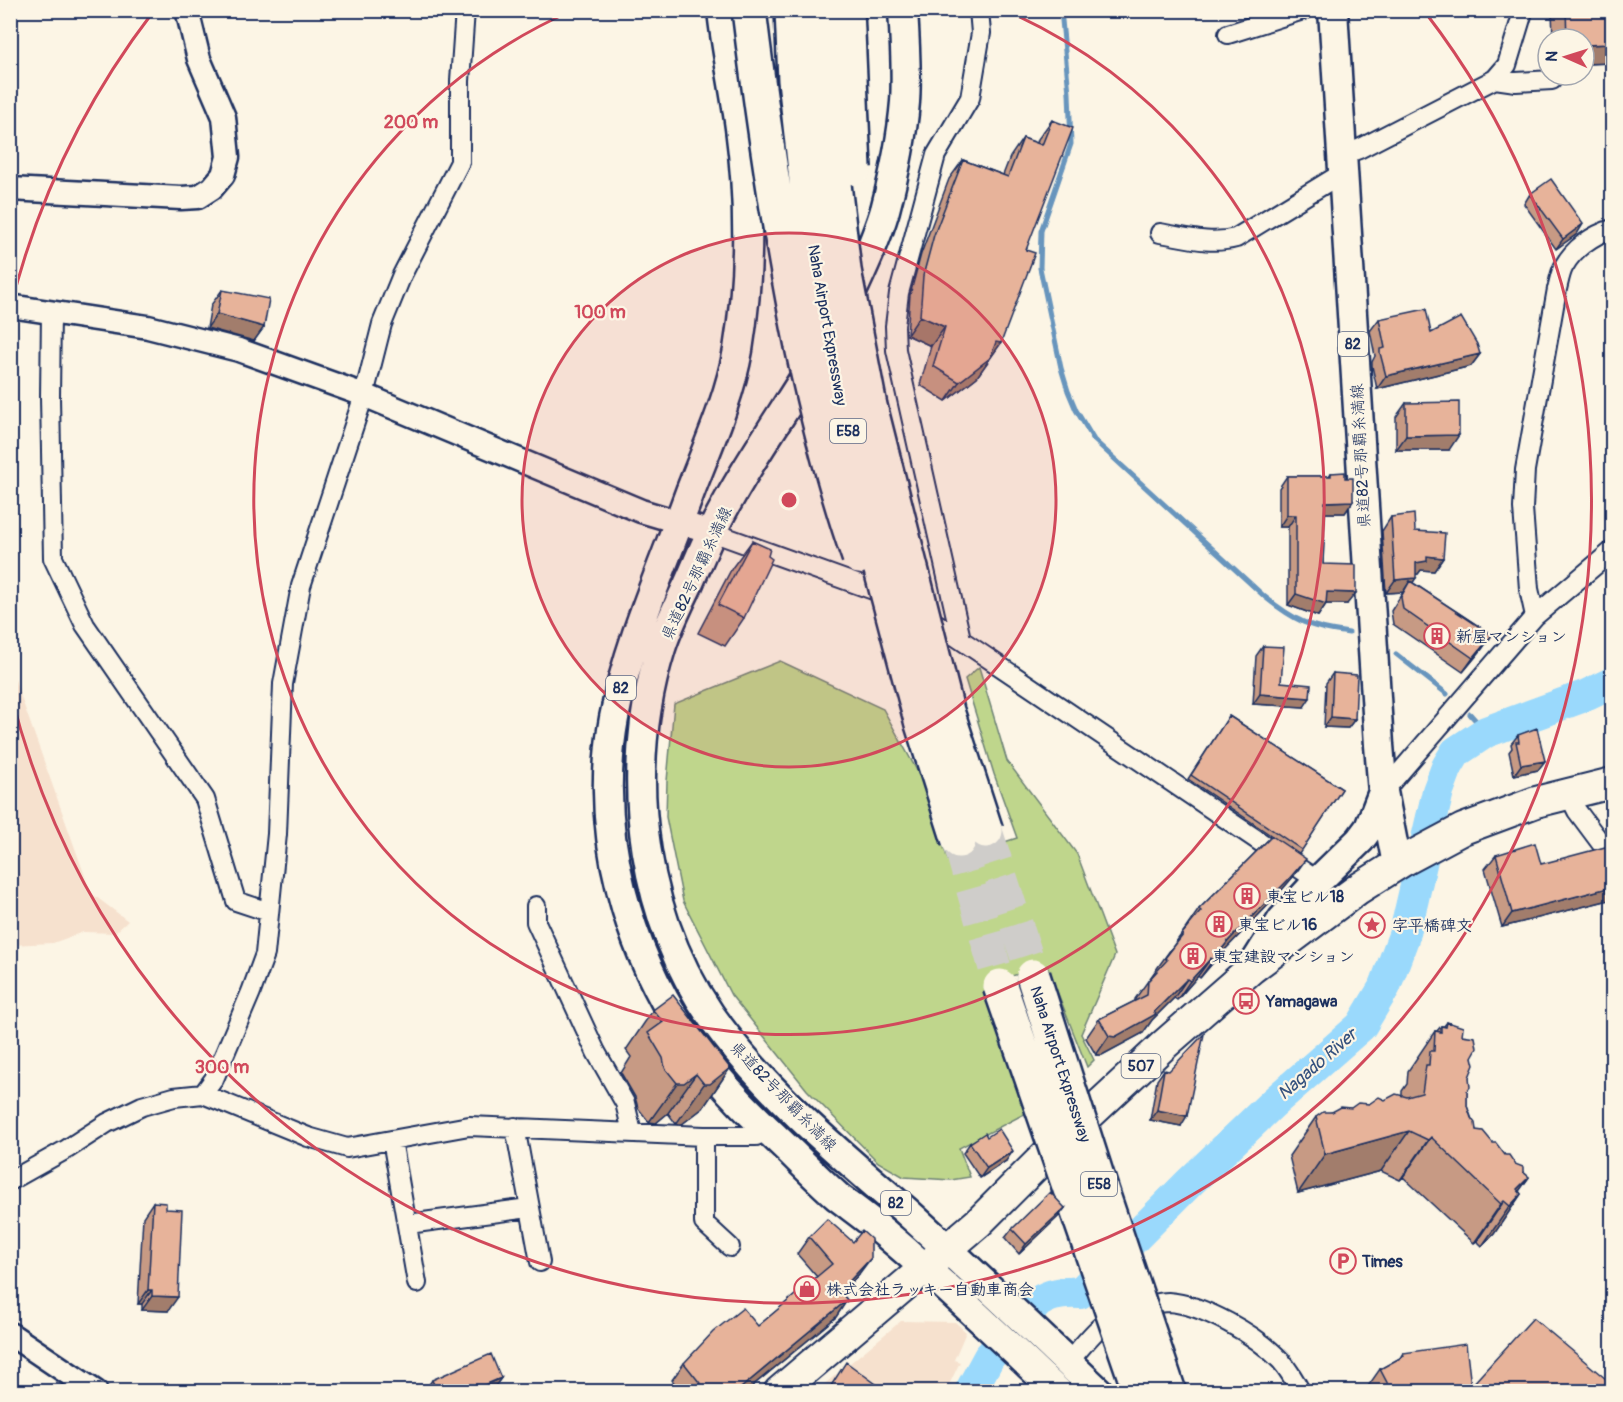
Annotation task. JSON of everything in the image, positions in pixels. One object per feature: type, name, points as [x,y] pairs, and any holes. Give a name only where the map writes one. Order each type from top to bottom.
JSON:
[{"type":"highway","points":[[749,10],[791,294],[817,415],[842,509],[934,717]]},
{"type":"highway","name":"Naha Airport Expressway","points":[[792,10],[795,80],[813,243],[842,407],[879,562],[934,717],[972,836]]},
{"type":"highway","name":"Naha Airport Expressway","points":[[818,10],[819,55],[846,281],[934,717]]},
{"type":"highway","points":[[847,10],[854,167],[859,222],[934,717]]},
{"type":"highway","name":"507","points":[[779,1392],[990,1212],[1049,1152],[1164,1044],[1252,968],[1358,889],[1399,863],[1463,829],[1536,802],[1612,783]]},
{"type":"highway","name":"Naha Airport Expressway","points":[[1033,975],[1169,1392]]},
{"type":"highway","name":"Naha Airport Expressway","points":[[1000,986],[1140,1392]]},
{"type":"main road","name":"県道82号那覇糸満線","points":[[722,10],[740,132],[747,206],[749,253],[746,299],[737,355],[722,413],[634,641],[614,718],[609,752],[612,846],[628,914],[654,979],[671,1012],[709,1067],[767,1130],[837,1195],[888,1236],[936,1259]]},
{"type":"main road","name":"県道82号那覇糸満線","points":[[903,10],[906,47],[905,103],[884,211],[874,240],[835,328],[735,490],[712,532],[672,619],[648,697],[640,749],[640,808],[652,878],[670,937],[696,994],[725,1036],[936,1259],[992,1310],[1059,1354],[1099,1392]]},
{"type":"main road","name":"県道82号那覇糸満線","points":[[1334,10],[1365,549],[1383,792],[1399,863]]},
{"type":"main road","points":[[1252,968],[1282,920],[1369,828],[1383,792]]},
{"type":"main road","name":"県道82号那覇糸満線","points":[[992,1310],[1031,1367],[1058,1392]]},
{"type":"street","points":[[10,189],[181,198],[198,196],[212,188],[223,175],[228,158],[224,117],[199,59],[187,10]]},
{"type":"street","points":[[203,1094],[214,1079],[265,954],[277,834],[285,673],[301,586],[364,395],[382,324],[402,275],[460,162],[460,81],[465,10]]},
{"type":"street","points":[[961,639],[896,350],[895,326],[899,293],[936,155],[970,98],[981,33],[980,10]]},
{"type":"street","points":[[1228,34],[1303,10]]},
{"type":"street","points":[[1161,233],[1224,242],[1236,238],[1343,164],[1359,149],[1495,79],[1507,66],[1523,12]]},
{"type":"street","points":[[1495,79],[1516,82],[1536,81]]},
{"type":"street","points":[[1535,616],[1529,589],[1523,508],[1525,470],[1557,290],[1563,267],[1579,248],[1592,238],[1612,229]]},
{"type":"street","points":[[10,306],[148,327],[239,350],[364,395],[641,512],[712,532],[904,601],[1318,881]]},
{"type":"street","points":[[51,312],[50,420],[53,558],[85,625],[205,799],[236,901],[269,912]]},
{"type":"street","points":[[1383,792],[1535,616],[1612,551]]},
{"type":"street","points":[[1568,793],[1577,810],[1612,858]]},
{"type":"street","points":[[536,906],[536,922],[596,1052],[626,1104],[632,1132]]},
{"type":"street","points":[[10,1181],[107,1123],[142,1106],[174,1097],[203,1094],[308,1137],[347,1148],[469,1126],[704,1136],[756,1136],[767,1130]]},
{"type":"street","points":[[515,1127],[540,1262]]},
{"type":"street","points":[[704,1136],[704,1224],[730,1247]]},
{"type":"street","points":[[392,1140],[417,1283]]},
{"type":"street","points":[[408,1224],[530,1208]]},
{"type":"street","points":[[1059,1354],[1106,1323],[1132,1310],[1165,1302],[1184,1305],[1211,1314],[1259,1343],[1281,1361],[1301,1392]]},
{"type":"street","points":[[10,1334],[96,1392]]},
{"type":"shaded area","points":[[11,669],[91,893],[128,921],[115,933],[83,932],[53,943],[11,945]]},
{"type":"shaded area","points":[[901,1321],[955,1322],[966,1332],[954,1360],[960,1362],[946,1391],[819,1392],[821,1387]]},
{"type":"green space","points":[[780,661],[883,709],[920,776],[948,860],[1017,838],[994,774],[965,679],[979,667],[1007,761],[1077,854],[1115,955],[1081,1034],[1094,1060],[1087,1067],[1047,966],[990,982],[1028,1112],[959,1148],[970,1177],[951,1180],[904,1177],[878,1162],[807,1090],[731,995],[683,901],[666,817],[674,704]]},
{"type":"building","points":[[1566,10],[1612,10],[1612,44],[1596,45],[1596,27],[1567,27]]},
{"type":"building","points":[[1052,120],[1073,128],[1026,250],[1035,253],[1001,343],[996,342],[990,358],[959,382],[933,366],[945,327],[920,316],[923,276],[934,235],[963,160],[1008,177],[1023,138],[1042,145]]},
{"type":"building","points":[[1551,179],[1583,224],[1563,239],[1530,194]]},
{"type":"building","points":[[222,290],[269,299],[264,327],[217,314]]},
{"type":"building","points":[[1426,309],[1431,333],[1461,317],[1477,344],[1480,354],[1386,376],[1380,353],[1380,349],[1385,348],[1379,319]]},
{"type":"building","points":[[1459,402],[1459,435],[1406,436],[1406,403]]},
{"type":"building","points":[[1345,472],[1345,478],[1353,478],[1353,501],[1325,502],[1323,564],[1356,565],[1356,593],[1327,592],[1326,604],[1296,594],[1296,515],[1287,515],[1287,476],[1331,476],[1331,473]]},
{"type":"building","points":[[1414,514],[1415,531],[1445,533],[1443,558],[1427,556],[1427,561],[1416,563],[1416,578],[1395,580],[1391,517]]},
{"type":"building","points":[[752,541],[770,549],[768,556],[772,559],[744,618],[718,605]]},
{"type":"building","points":[[1410,581],[1492,635],[1473,658],[1403,609],[1401,597]]},
{"type":"building","points":[[1263,646],[1284,647],[1281,682],[1311,685],[1310,698],[1260,694]]},
{"type":"building","points":[[1333,673],[1357,675],[1355,719],[1331,717]]},
{"type":"building","points":[[1229,716],[1342,789],[1302,850],[1191,775]]},
{"type":"building","points":[[1537,728],[1545,761],[1521,765],[1516,742],[1519,742],[1518,735]]},
{"type":"building","points":[[1272,836],[1306,859],[1213,960],[1211,958],[1190,981],[1187,979],[1154,1012],[1156,1014],[1115,1037],[1109,1036],[1099,1019],[1147,995],[1148,981],[1167,960],[1165,958],[1201,911],[1199,909]]},
{"type":"building","points":[[1535,843],[1541,864],[1609,846],[1612,860],[1612,887],[1512,913],[1496,855]]},
{"type":"building","points":[[673,995],[730,1068],[710,1084],[704,1084],[696,1074],[684,1083],[677,1083],[665,1068],[663,1058],[648,1033],[663,1022],[653,1010]]},
{"type":"building","points":[[1447,1022],[1463,1027],[1462,1035],[1475,1037],[1477,1048],[1472,1057],[1474,1065],[1469,1077],[1467,1106],[1476,1130],[1483,1131],[1505,1155],[1509,1155],[1515,1164],[1523,1167],[1523,1172],[1529,1177],[1517,1189],[1521,1194],[1510,1206],[1504,1201],[1501,1204],[1431,1137],[1428,1140],[1409,1131],[1325,1154],[1316,1117],[1323,1112],[1332,1112],[1341,1107],[1351,1108],[1358,1103],[1369,1104],[1379,1097],[1385,1100],[1396,1094],[1407,1097],[1422,1093],[1430,1051],[1434,1051],[1435,1031],[1441,1032],[1441,1026],[1446,1027]]},
{"type":"building","points":[[1204,1034],[1187,1116],[1157,1110],[1164,1070],[1169,1071]]},
{"type":"building","points":[[999,1129],[1013,1151],[987,1168],[970,1143],[985,1133],[987,1137]]},
{"type":"building","points":[[1050,1192],[1065,1208],[1026,1244],[1012,1229]]},
{"type":"building","points":[[153,1202],[166,1203],[166,1209],[182,1210],[178,1297],[152,1296],[152,1290],[148,1290]]},
{"type":"building","points":[[827,1219],[853,1242],[862,1231],[871,1239],[871,1258],[840,1291],[847,1300],[736,1392],[707,1392],[684,1363],[713,1332],[743,1308],[758,1326],[832,1264],[809,1237]]},
{"type":"building","points":[[1533,1318],[1612,1384],[1612,1392],[1392,1392],[1380,1369],[1404,1356],[1403,1353],[1466,1344],[1471,1386]]},
{"type":"building","points":[[491,1354],[501,1378],[468,1392],[444,1392],[444,1390],[437,1392],[432,1380]]},
{"type":"building","points":[[846,1362],[887,1392],[827,1392]]},
{"type":"waterway","points":[[1061,10],[1069,93],[1071,144],[1041,231],[1040,268],[1061,368],[1076,410],[1094,440],[1265,597],[1294,618],[1313,626],[1349,633]]},
{"type":"waterway","points":[[1396,654],[1447,694]]},
{"type":"waterway","name":"Nagado River","points":[[970,1392],[989,1357],[1037,1303],[1057,1294],[1080,1293],[1190,1182],[1273,1103],[1361,1026],[1385,986],[1405,933],[1438,791],[1447,767],[1456,752],[1486,732],[1587,695],[1612,683]]},
{"type":"waterway","points":[[1470,714],[1486,732]]},
{"type":"tunnel","points":[[986,831],[1033,976]]},
{"type":"tunnel","points":[[959,841],[1000,986]]},
{"type":"place","name":"新屋マンション","points":[[1437,636]]},
{"type":"place","name":"東宝ビル18","points":[[1247,896]]},
{"type":"place","name":"東宝ビル16","points":[[1219,924]]},
{"type":"place","name":"字平橋碑文","points":[[1372,925]]},
{"type":"place","name":"東宝建設マンション","points":[[1193,956]]},
{"type":"place","name":"Yamagawa","points":[[1246,1001]]},
{"type":"place","name":"Times","points":[[1343,1261]]},
{"type":"place","name":"株式会社ラッキー自動車商会","points":[[807,1289]]}]
